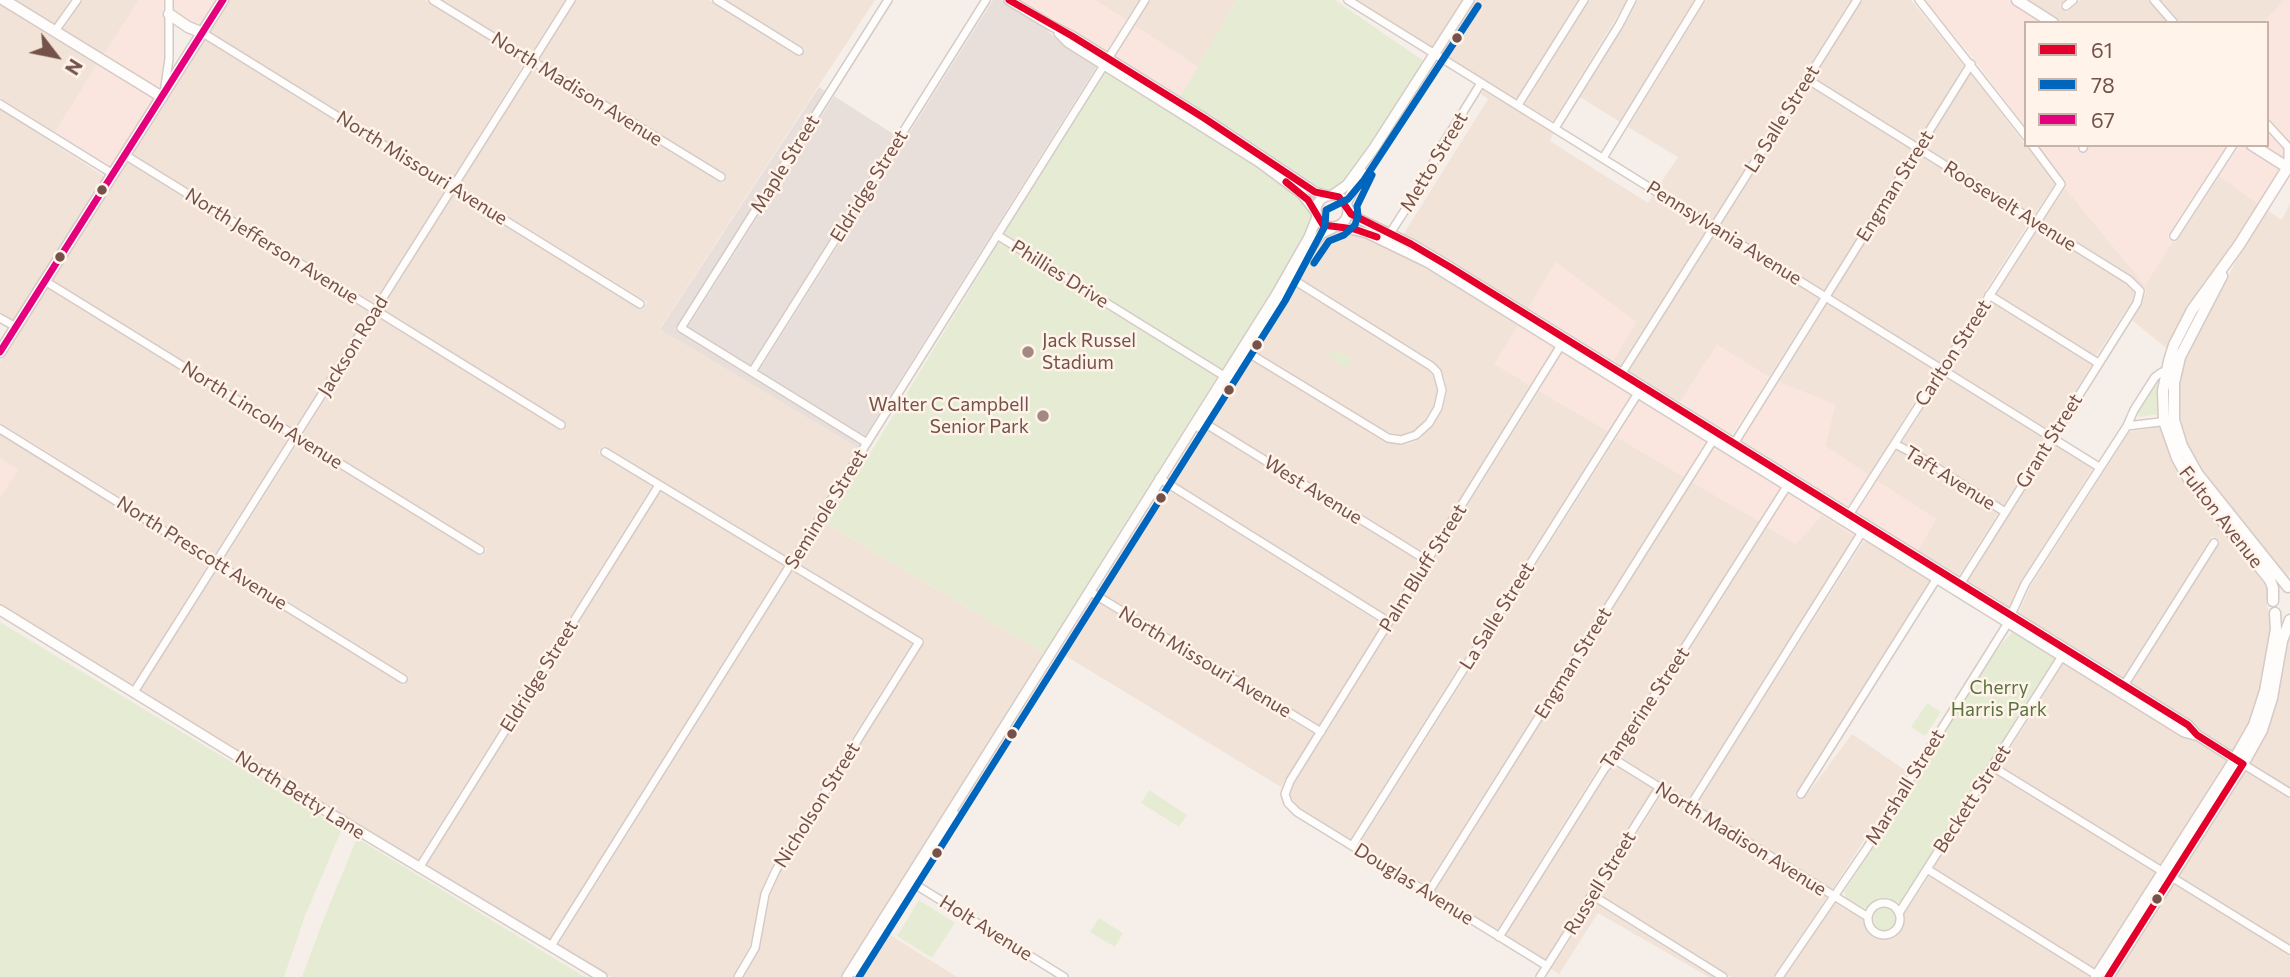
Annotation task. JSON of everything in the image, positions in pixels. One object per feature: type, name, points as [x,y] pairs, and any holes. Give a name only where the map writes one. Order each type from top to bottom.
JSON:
[{"type":"main road","points":[[4,0],[162,97]]},
{"type":"main road","points":[[0,352],[223,0]]},
{"type":"main road","points":[[2017,0],[2050,21]]},
{"type":"main road","points":[[169,14],[203,33]]},
{"type":"main road","points":[[2255,147],[2289,167]]},
{"type":"main road","name":"Marshall Street","points":[[2163,391],[2174,345],[2200,298],[2239,245],[2289,167]]},
{"type":"main road","name":"Marshall Street","points":[[2174,383],[2186,343],[2239,245]]},
{"type":"main road","name":"Fulton Avenue","points":[[2174,383],[2169,420],[2197,473],[2289,587]]},
{"type":"main road","name":"Fulton Avenue","points":[[2163,391],[2172,447],[2183,470],[2230,533],[2270,580],[2276,613]]},
{"type":"main road","points":[[2273,601],[2277,593],[2289,587]]},
{"type":"main road","points":[[2097,977],[2239,761],[2258,737],[2268,714],[2280,650],[2290,620],[2276,613]]},
{"type":"main road","points":[[2239,761],[2260,708],[2276,629],[2276,613]]},
{"type":"main road","points":[[2108,977],[2167,874]]},
{"type":"street","points":[[55,31],[76,0]]},
{"type":"street","points":[[162,97],[168,77],[169,0]]},
{"type":"street","name":"North Madison Avenue","points":[[433,0],[721,177]]},
{"type":"street","name":"Jackson Road","points":[[134,692],[571,0]]},
{"type":"street","points":[[717,0],[799,51]]},
{"type":"street","name":"Maple Street","points":[[752,372],[681,328],[888,0]]},
{"type":"street","name":"Eldridge Street","points":[[752,372],[986,0]]},
{"type":"street","points":[[1009,0],[1050,25],[1069,43],[1228,133],[1312,190],[1339,197],[1359,219],[1427,262],[1640,389],[2064,653],[2188,725],[2197,735],[2290,793]]},
{"type":"street","name":"Seminole Street","points":[[551,946],[1145,0]]},
{"type":"street","name":"Pennsylvania Avenue","points":[[1348,0],[2099,467]]},
{"type":"street","points":[[1227,378],[1247,352],[1290,277],[1319,202],[1350,182],[1469,0]]},
{"type":"street","points":[[1518,105],[1584,0]]},
{"type":"street","points":[[1555,128],[1632,0]]},
{"type":"street","points":[[1603,158],[1700,0]]},
{"type":"street","name":"La Salle Street","points":[[1620,377],[1857,0]]},
{"type":"street","points":[[1919,0],[2024,133]]},
{"type":"street","points":[[2066,6],[2073,0]]},
{"type":"street","points":[[2154,0],[2172,21]]},
{"type":"street","name":"North Missouri Avenue","points":[[203,33],[640,304]]},
{"type":"street","points":[[1106,62],[1259,162],[1302,194],[1323,225],[1388,237]]},
{"type":"street","name":"Engman Street","points":[[1732,447],[1970,64]]},
{"type":"street","name":"Roosevelt Avenue","points":[[1807,79],[2129,280],[2140,291]]},
{"type":"street","name":"Metto Street","points":[[1388,237],[1481,83]]},
{"type":"street","points":[[0,104],[113,174]]},
{"type":"street","points":[[2269,126],[2288,147],[2289,167]]},
{"type":"street","name":"Carlton Street","points":[[1847,518],[2061,184],[2033,147]]},
{"type":"street","points":[[2174,236],[2233,147]]},
{"type":"street","points":[[854,977],[1091,592],[1290,277],[1322,233],[1346,219],[1347,207],[1374,148]]},
{"type":"street","name":"North Jefferson Avenue","points":[[125,155],[561,425]]},
{"type":"street","name":"Phillies Drive","points":[[998,235],[1227,378]]},
{"type":"street","points":[[1247,352],[1388,438],[1401,440],[1416,436],[1424,430],[1434,415],[1442,390],[1437,372],[1431,366],[1290,277]]},
{"type":"street","name":"North Lincoln Avenue","points":[[44,281],[480,550]]},
{"type":"street","name":"Grant Street","points":[[1958,587],[2137,303],[2140,291]]},
{"type":"street","points":[[1989,295],[2098,363]]},
{"type":"street","points":[[0,318],[16,327]]},
{"type":"street","name":"Palm Bluff Street","points":[[1286,798],[1287,785],[1563,342]]},
{"type":"street","name":"Marshall Street","points":[[1779,977],[1867,848],[2010,619],[2025,584],[2127,426],[2174,345]]},
{"type":"street","points":[[752,372],[867,443]]},
{"type":"street","points":[[2155,377],[2159,373],[2166,373],[2174,383]]},
{"type":"street","name":"La Salle Street","points":[[1352,846],[1640,389]]},
{"type":"street","name":"West Avenue","points":[[1200,420],[1428,561]]},
{"type":"street","points":[[2127,426],[2169,420]]},
{"type":"street","name":"North Prescott Avenue","points":[[0,429],[403,679]]},
{"type":"street","name":"Engman Street","points":[[1428,892],[1715,436]]},
{"type":"street","name":"Taft Avenue","points":[[1895,443],[2005,512]]},
{"type":"street","points":[[605,452],[791,564]]},
{"type":"street","points":[[1162,480],[1389,622]]},
{"type":"street","name":"Tangerine Street","points":[[1499,937],[1789,483]]},
{"type":"street","name":"Eldridge Street","points":[[419,867],[659,485]]},
{"type":"street","points":[[1690,806],[1865,529]]},
{"type":"street","points":[[2122,688],[2214,542]]},
{"type":"street","name":"Nicholson Street","points":[[738,977],[755,948],[765,894],[776,870],[919,642],[791,564]]},
{"type":"street","points":[[1801,794],[1939,575]]},
{"type":"street","name":"North Missouri Avenue","points":[[1091,592],[1321,732]]},
{"type":"street","name":"North Betty Lane","points":[[0,610],[602,977]]},
{"type":"street","name":"Beckett Street","points":[[1868,917],[1870,927],[1883,935],[1897,928],[1899,913],[2064,653]]},
{"type":"street","name":"North Madison Avenue","points":[[1614,759],[1868,917]]},
{"type":"street","points":[[1993,767],[2290,950]]},
{"type":"street","name":"Russell Street","points":[[1540,977],[1659,788]]},
{"type":"street","name":"Douglas Avenue","points":[[1286,798],[1297,812],[1546,966]]},
{"type":"street","points":[[1927,869],[2097,977]]},
{"type":"street","points":[[847,977],[911,881]]},
{"type":"street","name":"Holt Avenue","points":[[911,881],[1064,977]]},
{"type":"street","points":[[1592,895],[1723,977]]},
{"type":"street","points":[[1868,917],[1872,908],[1882,903],[1892,905],[1899,913]]},
{"type":"shaded area","points":[[13,0],[70,0],[54,25]]},
{"type":"shaded area","points":[[83,0],[139,0],[103,56],[62,31]]},
{"type":"shaded area","points":[[139,0],[164,0],[163,76],[159,90],[103,56]]},
{"type":"shaded area","points":[[174,0],[217,0],[200,27],[174,12]]},
{"type":"shaded area","points":[[229,0],[425,0],[525,62],[451,181],[209,32]]},
{"type":"shaded area","points":[[442,0],[565,0],[530,55]]},
{"type":"shaded area","points":[[577,0],[709,0],[801,57],[805,49],[726,0],[875,0],[660,328],[858,448],[789,558],[603,446],[598,453],[652,486],[417,861],[140,691],[218,568],[405,685],[409,677],[223,561],[298,443],[483,556],[487,549],[303,435],[377,316],[563,431],[567,424],[382,309],[454,194],[643,310],[647,302],[459,186],[534,68],[723,183],[727,176],[539,60]]},
{"type":"shaded area","points":[[993,0],[1001,0],[1097,66],[865,436],[759,371]]},
{"type":"shaded area","points":[[1018,0],[1095,0],[1126,20],[1106,52]]},
{"type":"shaded area","points":[[1095,0],[1139,0],[1126,20]]},
{"type":"shaded area","points":[[1151,0],[1237,0],[1198,67],[1135,26]]},
{"type":"shaded area","points":[[1357,0],[1463,0],[1433,47]]},
{"type":"shaded area","points":[[1475,0],[1578,0],[1516,99],[1441,53]]},
{"type":"shaded area","points":[[1590,0],[1627,0],[1553,121],[1525,104]]},
{"type":"shaded area","points":[[1638,0],[1694,0],[1620,122],[1580,97]]},
{"type":"shaded area","points":[[1706,0],[1851,0],[1712,221],[1658,187],[1678,157],[1628,127]]},
{"type":"shaded area","points":[[1863,0],[1911,0],[1964,65],[1917,142],[1813,78]]},
{"type":"shaded area","points":[[1925,0],[2008,0],[2042,21],[2024,21],[2024,125]]},
{"type":"shaded area","points":[[2025,0],[2065,0],[2059,6],[2067,13],[2080,0],[2148,0],[2166,21],[2059,21]]},
{"type":"shaded area","points":[[2160,0],[2285,0],[2265,21],[2179,21]]},
{"type":"shaded area","points":[[2285,0],[2290,0],[2290,142],[2269,119],[2269,21],[2265,21]]},
{"type":"shaded area","points":[[0,3],[98,63],[55,132],[0,98]]},
{"type":"shaded area","points":[[1135,26],[1198,67],[1180,97],[1115,58]]},
{"type":"shaded area","points":[[205,39],[446,189],[374,303],[132,154]]},
{"type":"shaded area","points":[[98,63],[155,98],[111,167],[55,132]]},
{"type":"shaded area","points":[[1971,73],[2024,143],[2024,147],[2027,147],[2055,184],[2034,215],[1925,147]]},
{"type":"shaded area","points":[[1809,86],[1912,150],[1824,290],[1720,227]]},
{"type":"shaded area","points":[[819,87],[825,91],[675,329],[860,444],[858,448],[660,329]]},
{"type":"shaded area","points":[[1483,90],[1554,132],[1550,141],[1648,203],[1653,195],[1707,229],[1620,366],[1614,361],[1556,262],[1527,310],[1403,235],[1488,99],[1481,94]]},
{"type":"shaded area","points":[[834,96],[895,135],[750,366],[688,327]]},
{"type":"shaded area","points":[[0,109],[105,177],[14,321],[0,313]]},
{"type":"shaded area","points":[[2269,132],[2284,148],[2283,159],[2264,147],[2269,147]]},
{"type":"shaded area","points":[[2040,147],[2077,147],[2076,149],[2084,154],[2089,147],[2226,147],[2167,237],[2173,241],[2145,285],[2065,188],[2067,183]]},
{"type":"shaded area","points":[[2239,147],[2247,147],[2281,169],[2259,204],[2219,176]]},
{"type":"shaded area","points":[[1920,155],[2029,222],[1940,363],[1832,295]]},
{"type":"shaded area","points":[[127,162],[369,311],[294,430],[51,280]]},
{"type":"shaded area","points":[[2219,176],[2259,204],[2196,295],[2166,348],[2132,320],[2141,305],[2145,288],[2131,276],[2043,220],[2065,188],[2145,285]]},
{"type":"shaded area","points":[[2290,203],[2290,573],[2287,580],[2201,471],[2186,445],[2178,396],[2181,371],[2191,345],[2243,248],[2267,210],[2282,220]]},
{"type":"shaded area","points":[[2038,228],[2126,283],[2134,292],[2132,301],[2096,356],[1996,294]]},
{"type":"shaded area","points":[[1340,231],[1366,237],[1394,249],[1519,324],[1495,364],[1530,385],[1426,554],[1209,421],[1249,358],[1387,442],[1401,445],[1411,443],[1420,439],[1433,425],[1443,410],[1447,392],[1445,379],[1435,363],[1299,278],[1321,242],[1330,234]]},
{"type":"shaded area","points":[[1715,234],[1819,298],[1769,377],[1717,345],[1680,402],[1628,372]]},
{"type":"shaded area","points":[[1556,262],[1637,322],[1614,360],[1620,367],[1527,310]]},
{"type":"shaded area","points":[[1294,286],[1428,369],[1436,381],[1437,397],[1420,426],[1400,435],[1382,431],[1254,351]]},
{"type":"shaded area","points":[[47,287],[289,437],[214,555],[0,423],[0,362]]},
{"type":"shaded area","points":[[1991,302],[2092,364],[2050,431],[1949,368]]},
{"type":"shaded area","points":[[1828,303],[1935,370],[1869,475],[1825,446],[1835,405],[1779,382]]},
{"type":"shaded area","points":[[1519,324],[1555,346],[1530,385],[1494,364]]},
{"type":"shaded area","points":[[1717,345],[1769,377],[1732,435],[1680,402]]},
{"type":"shaded area","points":[[1563,351],[1632,394],[1608,431],[1539,391]]},
{"type":"shaded area","points":[[1944,376],[2045,438],[2003,506],[1902,442]]},
{"type":"shaded area","points":[[1779,382],[1835,405],[1825,446],[1869,475],[1847,508],[1741,442]]},
{"type":"shaded area","points":[[1539,391],[1608,431],[1350,839],[1296,806],[1290,795],[1292,787]]},
{"type":"shaded area","points":[[1640,399],[1706,440],[1684,477],[1617,437]]},
{"type":"shaded area","points":[[2161,426],[2178,472],[2268,586],[2267,605],[2271,622],[2260,690],[2250,723],[2233,753],[2190,721],[2131,684],[2220,541],[2212,536],[2122,679],[2018,614],[2030,587],[2129,432]]},
{"type":"shaded area","points":[[1205,428],[1421,562],[1387,616],[1171,481]]},
{"type":"shaded area","points":[[0,434],[209,563],[132,686],[0,605],[0,497],[18,470],[0,458]]},
{"type":"shaded area","points":[[1617,437],[1684,477],[1426,886],[1359,845]]},
{"type":"shaded area","points":[[2054,444],[2093,468],[2021,582],[2009,609],[1967,582]]},
{"type":"shaded area","points":[[1715,446],[1781,487],[1759,521],[1692,482]]},
{"type":"shaded area","points":[[1897,450],[1998,513],[1958,577],[1917,552],[1936,519],[1877,481]]},
{"type":"shaded area","points":[[867,453],[869,455],[827,524],[1044,653],[842,977],[744,977],[759,950],[770,896],[780,872],[925,641],[798,563]]},
{"type":"shaded area","points":[[0,458],[18,470],[0,497]]},
{"type":"shaded area","points":[[1877,481],[1936,519],[1917,552],[1856,514]]},
{"type":"shaded area","points":[[1692,482],[1759,521],[1610,756],[1600,765],[1497,930],[1435,891]]},
{"type":"shaded area","points":[[1166,488],[1382,624],[1319,726],[1100,592]]},
{"type":"shaded area","points":[[661,491],[784,565],[549,940],[425,866]]},
{"type":"shaded area","points":[[1789,492],[1856,533],[1854,536],[1822,515],[1796,544],[1767,527]]},
{"type":"shaded area","points":[[1822,515],[1854,536],[1688,799],[1621,758],[1767,527],[1796,544]]},
{"type":"shaded area","points":[[1863,542],[1870,542],[1930,580],[1795,795],[1803,800],[1852,734],[1908,772],[1832,890],[1696,805]]},
{"type":"shaded area","points":[[793,570],[912,643],[771,867],[761,892],[750,946],[732,977],[611,977],[558,945]]},
{"type":"shaded area","points":[[1095,600],[1314,734],[1281,787],[1061,653]]},
{"type":"shaded area","points":[[2290,633],[2290,788],[2249,763],[2273,715]]},
{"type":"shaded area","points":[[2064,662],[2181,735],[2195,739],[2228,760],[2161,865],[1999,766]]},
{"type":"shaded area","points":[[1615,765],[1653,789],[1545,960],[1505,935]]},
{"type":"shaded area","points":[[2245,770],[2290,798],[2290,945],[2178,876]]},
{"type":"shaded area","points":[[1994,773],[2156,872],[2095,969],[1933,868]]},
{"type":"shaded area","points":[[1662,794],[1827,897],[1773,977],[1731,977],[1599,894]]},
{"type":"shaded area","points":[[1929,876],[2090,977],[1785,977],[1835,903],[1863,919],[1871,935],[1890,939],[1901,930],[1904,914]]},
{"type":"shaded area","points":[[2174,883],[2290,955],[2290,977],[2114,977]]},
{"type":"shaded area","points":[[1594,902],[1714,977],[1709,977],[1598,913],[1559,974],[1551,969]]},
{"type":"shaded area","points":[[887,933],[957,977],[860,977]]},
{"type":"green space","points":[[1237,0],[1335,0],[1424,61],[1370,146],[1346,179],[1333,190],[1317,187],[1180,97]]},
{"type":"green space","points":[[1106,72],[1256,166],[1303,200],[1311,212],[1311,220],[1283,273],[1222,370],[1004,234]]},
{"type":"green space","name":"Walter C Campbell Senior Park","points":[[999,242],[1217,377],[1044,653],[827,524]]},
{"type":"green space","points":[[1332,349],[1350,357],[1349,366],[1343,367],[1328,355]]},
{"type":"green space","points":[[2161,377],[2160,414],[2139,417],[2137,413]]},
{"type":"green space","points":[[0,622],[342,829],[305,916],[284,977],[0,977]]},
{"type":"green space","name":"Cherry Harris Park","points":[[2014,630],[2056,656],[2055,661],[1903,900],[1900,903],[1877,900],[1867,908],[1860,907],[1847,899],[1844,892],[1999,647]]},
{"type":"green space","points":[[1927,703],[1941,712],[1925,736],[1911,727]]},
{"type":"green space","points":[[1149,790],[1187,815],[1179,827],[1141,803]]},
{"type":"green space","points":[[357,838],[585,977],[302,977]]},
{"type":"green space","points":[[919,900],[955,923],[932,958],[897,936]]},
{"type":"green space","points":[[1885,907],[1893,911],[1897,919],[1893,927],[1885,931],[1877,927],[1873,919],[1877,911]]},
{"type":"green space","points":[[1099,918],[1123,933],[1115,947],[1090,932]]},
{"type":"transit line","name":"67","points":[[0,352],[223,0]]},
{"type":"transit line","name":"61","points":[[1009,0],[1204,118],[1315,192],[1339,197],[1351,214],[1450,267],[2188,725],[2197,735],[2243,764],[2108,977]]},
{"type":"transit line","name":"78","points":[[859,977],[1285,301],[1325,226],[1326,210],[1348,199],[1364,180],[1478,6]]},
{"type":"transit line","name":"78","points":[[1314,263],[1329,241],[1344,235],[1355,225],[1357,206],[1372,175]]},
{"type":"transit line","name":"61","points":[[1286,182],[1308,200],[1323,225],[1354,229],[1377,237]]},
{"type":"place","name":"Jack Russel Stadium","points":[[1028,352]]},
{"type":"place","name":"Walter C Campbell Senior Park","points":[[1043,416]]}]
